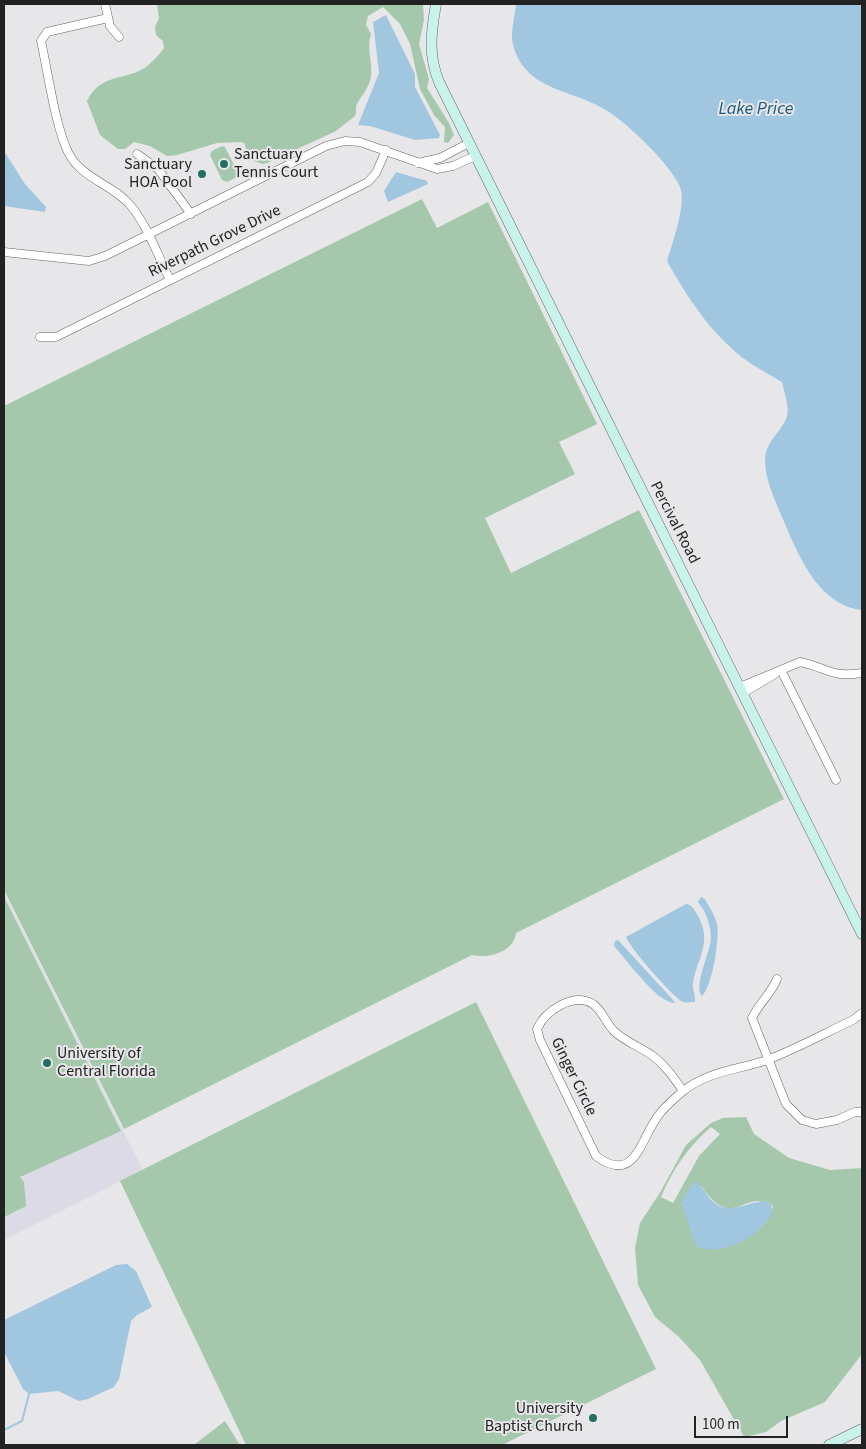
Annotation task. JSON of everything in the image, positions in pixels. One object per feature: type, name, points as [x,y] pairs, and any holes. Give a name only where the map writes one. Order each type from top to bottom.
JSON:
[{"type":"street","points":[[105,4],[110,26],[119,37]]},
{"type":"street","name":"Percival Road","points":[[436,4],[430,40],[432,65],[460,126],[862,934]]},
{"type":"street","points":[[108,18],[47,32],[41,41],[60,128],[68,152],[78,166],[131,205],[170,280]]},
{"type":"street","points":[[4,252],[90,261],[105,256],[326,146],[345,141],[360,142],[386,150],[416,163],[438,169],[453,166],[475,156]]},
{"type":"street","points":[[416,163],[440,158],[469,143]]},
{"type":"street","name":"Riverpath Grove Drive","points":[[40,337],[56,337],[368,182],[376,173],[386,150]]},
{"type":"street","points":[[137,154],[158,169],[191,214]]},
{"type":"street","points":[[741,690],[800,662],[834,675],[843,676],[862,673]]},
{"type":"street","points":[[781,670],[836,780]]},
{"type":"street","points":[[777,979],[772,992],[758,1005],[752,1018],[786,1104],[802,1120],[816,1124],[837,1120],[856,1112],[862,1112]]},
{"type":"street","name":"Ginger Circle","points":[[581,1000],[592,1004],[614,1031],[668,1069],[683,1091],[658,1115],[637,1154],[629,1163],[617,1166],[607,1164],[596,1156],[540,1040],[537,1028],[542,1018],[569,1002],[581,1000]]},
{"type":"street","points":[[853,1020],[862,1013]]},
{"type":"street","points":[[683,1091],[704,1078],[768,1060],[853,1020],[862,1018]]},
{"type":"street","points":[[829,1445],[862,1428]]},
{"type":"shaded area","name":"University of Central Florida","points":[[4,893],[143,1170],[4,1240]]},
{"type":"green space","points":[[157,4],[423,4],[424,20],[419,44],[429,79],[427,88],[449,123],[454,135],[448,143],[444,142],[445,127],[434,115],[420,89],[410,44],[400,24],[383,7],[368,16],[366,25],[371,34],[369,44],[371,71],[369,84],[357,104],[355,116],[336,131],[295,150],[281,153],[270,162],[263,164],[251,160],[244,143],[241,142],[217,143],[177,155],[167,156],[150,146],[134,142],[125,149],[118,149],[100,135],[87,101],[92,93],[105,82],[144,68],[164,48],[163,41],[156,35],[155,27],[159,18]]},
{"type":"green space","name":"Sanctuary Tennis Court","points":[[222,146],[225,147],[238,173],[237,177],[227,182],[222,180],[210,155],[212,151]]},
{"type":"green space","points":[[422,199],[437,228],[488,202],[597,424],[559,442],[575,474],[485,518],[511,573],[639,510],[784,799],[516,933],[511,945],[499,953],[485,956],[472,955],[124,1129],[4,890],[4,406]]},
{"type":"green space","name":"University of Central Florida","points":[[4,897],[121,1131],[20,1177],[24,1182],[26,1206],[4,1217]]},
{"type":"green space","points":[[476,1002],[656,1369],[502,1445],[246,1445],[120,1181]]},
{"type":"green space","points":[[746,1117],[754,1134],[789,1158],[830,1170],[862,1168],[862,1354],[825,1402],[781,1421],[766,1432],[744,1437],[700,1360],[679,1337],[655,1317],[638,1285],[635,1248],[640,1223],[661,1191],[686,1145],[711,1123],[723,1118]],"holes":[[[711,1127],[720,1134],[699,1156],[673,1203],[661,1197],[682,1159],[695,1142]],[[701,1186],[721,1206],[730,1208],[761,1201],[771,1204],[773,1207],[766,1222],[761,1227],[749,1236],[727,1247],[685,1210],[681,1203]]]},
{"type":"green space","points":[[225,1421],[240,1445],[194,1445],[195,1444]]},
{"type":"water","name":"Lake Price","points":[[516,4],[862,4],[862,610],[846,606],[821,588],[794,546],[776,503],[765,466],[765,459],[770,443],[787,415],[782,382],[743,358],[720,337],[691,301],[667,261],[682,203],[682,194],[675,178],[649,146],[609,112],[596,104],[540,81],[529,72],[520,61],[512,40]]},
{"type":"water","points":[[386,15],[415,74],[415,87],[440,135],[439,138],[415,140],[370,126],[358,125],[379,73],[373,22]]},
{"type":"water","points":[[4,151],[25,184],[46,207],[45,212],[4,206]]},
{"type":"water","points":[[396,172],[427,181],[428,184],[388,202],[384,191]]},
{"type":"water","points":[[701,897],[705,899],[713,914],[718,931],[712,973],[706,991],[702,996],[699,985],[711,939],[707,919],[698,902]]},
{"type":"water","points":[[686,904],[694,909],[702,924],[704,933],[703,949],[693,983],[695,1002],[683,1002],[661,982],[626,937]]},
{"type":"water","points":[[618,940],[675,1003],[668,1001],[651,989],[614,946],[615,941]]},
{"type":"water","points":[[694,1181],[713,1202],[722,1207],[734,1208],[765,1201],[771,1204],[773,1212],[759,1229],[729,1247],[707,1249],[696,1246],[681,1202]]},
{"type":"water","points":[[127,1264],[136,1271],[152,1307],[137,1315],[131,1321],[119,1379],[114,1387],[79,1401],[58,1391],[29,1394],[23,1389],[4,1352],[4,1320],[116,1265]]},
{"type":"waterway","points":[[4,1430],[22,1421],[29,1394]]},
{"type":"place","name":"Sanctuary Tennis Court","points":[[224,164]]},
{"type":"place","name":"Sanctuary HOA Pool","points":[[202,174]]},
{"type":"place","name":"University of Central Florida","points":[[47,1063]]},
{"type":"place","name":"University Baptist Church","points":[[593,1418]]}]
